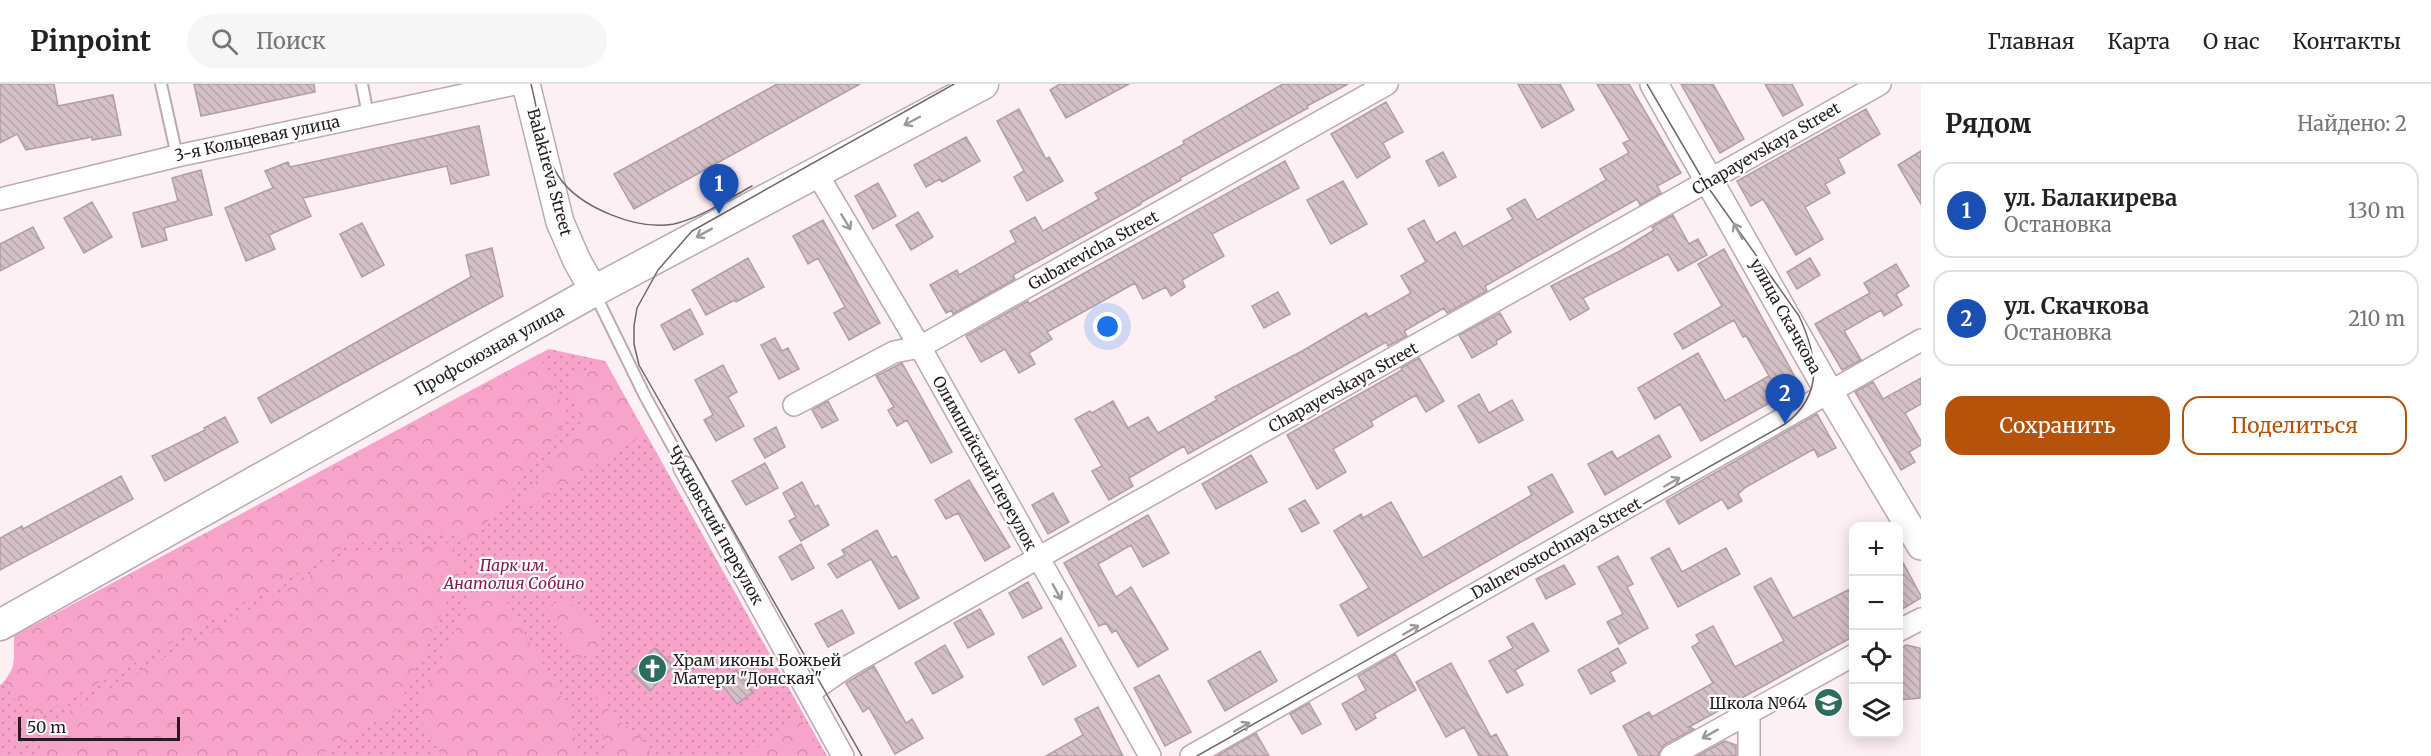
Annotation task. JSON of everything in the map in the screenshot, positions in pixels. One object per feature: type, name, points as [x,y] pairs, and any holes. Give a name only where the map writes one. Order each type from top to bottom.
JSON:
[{"type":"main road","name":"Профсоюзная улица","points":[[0,625],[594,291],[816,172],[947,95],[983,84]]},
{"type":"street","name":"3-я Кольцевая улица","points":[[0,199],[177,156],[515,84]]},
{"type":"street","name":"Balakireva Street","points":[[527,84],[560,222],[577,261],[594,291]]},
{"type":"street","name":"Gubarevicha Street","points":[[794,405],[894,352],[920,347],[1388,84]]},
{"type":"street","name":"улица Скачкова","points":[[1654,84],[1828,392],[1921,546]]},
{"type":"street","name":"Chapayevskaya Street","points":[[809,693],[845,669],[1038,558],[1880,84]]},
{"type":"street","name":"Олимпийский переулок","points":[[816,172],[920,347],[1150,756]]},
{"type":"street","name":"Dalnevostochnaya Street","points":[[1191,756],[1921,340]]},
{"type":"street","name":"Чухновский переулок","points":[[684,467],[843,756]]},
{"type":"street","points":[[1901,630],[1921,619]]},
{"type":"street","points":[[1671,756],[1849,659]]},
{"type":"street","points":[[1749,712],[1749,756]]},
{"type":"lane","points":[[161,84],[177,156]]},
{"type":"lane","points":[[362,84],[368,114]]},
{"type":"lane","name":"Чухновский переулок","points":[[594,291],[645,396],[684,467]]},
{"type":"green space","name":"Парк им. Анатолия Собино","points":[[549,349],[605,361],[827,756],[0,756],[0,685],[12,669],[14,636]]},
{"type":"green space","points":[[539,354],[569,418],[479,532],[479,538],[465,547],[456,532],[350,544],[37,717],[32,710],[16,701],[4,682],[14,666],[14,636]]},
{"type":"green space","points":[[605,361],[645,434],[529,507],[518,504],[582,421],[566,381]]},
{"type":"green space","points":[[450,543],[464,565],[397,709],[318,756],[37,756],[45,736],[43,726],[350,553]]},
{"type":"green space","points":[[489,572],[567,706],[580,756],[442,756],[416,712],[482,574]]},
{"type":"green space","points":[[566,598],[579,614],[601,629],[602,643],[592,654],[577,659],[547,607]]},
{"type":"green space","points":[[590,682],[604,692],[612,715],[638,734],[655,756],[606,756],[597,700]]},
{"type":"green space","points":[[799,715],[822,756],[747,756]]},
{"type":"building","points":[[0,84],[54,84],[58,106],[113,95],[121,135],[92,140],[92,137],[26,150],[17,134],[0,143]]},
{"type":"building","points":[[194,84],[314,84],[315,92],[201,116]]},
{"type":"building","points":[[777,84],[860,84],[634,209],[614,174]]},
{"type":"building","points":[[1060,84],[1129,84],[1066,118],[1050,90]]},
{"type":"building","points":[[1283,84],[1348,84],[1013,275],[1015,279],[953,314],[952,310],[946,313],[930,285],[957,270],[959,275],[1016,242],[1010,231],[1035,217],[1043,231],[1099,199],[1095,193],[1184,144],[1183,141]]},
{"type":"building","points":[[1518,84],[1560,84],[1574,110],[1542,128]]},
{"type":"building","points":[[1597,84],[1629,84],[1681,173],[1657,186],[1661,193],[1640,205],[1637,199],[1485,286],[1487,291],[1447,313],[1444,308],[1404,331],[1407,336],[1388,346],[1386,342],[1188,454],[1184,446],[1129,478],[1133,486],[1109,500],[1092,471],[1102,466],[1075,419],[1090,411],[1092,413],[1113,401],[1128,428],[1148,417],[1158,433],[1217,400],[1215,397],[1304,350],[1366,313],[1369,317],[1411,293],[1401,276],[1426,262],[1408,229],[1424,220],[1436,243],[1455,232],[1463,247],[1513,219],[1507,209],[1525,199],[1537,220],[1606,180],[1600,169],[1629,153],[1623,143],[1630,140]]},
{"type":"building","points":[[1681,84],[1713,84],[1744,139],[1720,153]]},
{"type":"building","points":[[1765,84],[1792,84],[1803,105],[1783,116]]},
{"type":"building","points":[[1386,102],[1403,132],[1383,143],[1390,157],[1357,178],[1331,134]]},
{"type":"building","points":[[1019,109],[1046,159],[1049,157],[1063,181],[1027,201],[1014,177],[1024,171],[997,121]]},
{"type":"building","points":[[1866,109],[1880,134],[1838,159],[1845,173],[1825,184],[1830,193],[1805,207],[1823,239],[1796,255],[1763,199],[1751,206],[1737,181]]},
{"type":"building","points":[[479,126],[489,175],[451,184],[447,166],[303,198],[311,216],[269,235],[275,249],[246,261],[225,208],[273,188],[265,171],[288,162],[290,167]]},
{"type":"building","points":[[966,137],[980,161],[942,182],[940,179],[926,187],[914,165]]},
{"type":"building","points":[[1921,151],[1921,204],[1898,165]]},
{"type":"building","points":[[1443,152],[1456,177],[1439,186],[1426,161]]},
{"type":"building","points":[[1285,161],[1299,188],[1212,234],[1224,256],[1182,280],[1185,287],[1171,296],[1166,287],[1143,299],[1135,283],[1047,332],[1052,339],[1029,353],[1035,364],[1019,373],[1005,349],[981,362],[966,336],[1028,301],[1029,304]]},
{"type":"building","points":[[201,170],[212,215],[164,228],[167,240],[142,247],[133,213],[178,201],[172,178]]},
{"type":"building","points":[[1343,181],[1367,224],[1331,244],[1307,200]]},
{"type":"building","points":[[878,183],[896,216],[873,229],[855,196]]},
{"type":"building","points":[[92,202],[112,237],[84,253],[64,218]]},
{"type":"building","points":[[918,212],[933,237],[911,250],[896,225]]},
{"type":"building","points":[[1673,215],[1689,244],[1698,239],[1707,255],[1678,271],[1668,254],[1583,298],[1589,309],[1570,320],[1551,286],[1620,251],[1654,230],[1652,227]]},
{"type":"building","points":[[823,220],[880,323],[849,340],[834,313],[845,307],[818,258],[808,264],[793,236]]},
{"type":"building","points":[[362,223],[384,265],[362,277],[340,234]]},
{"type":"building","points":[[33,227],[44,248],[0,271],[0,244]]},
{"type":"building","points":[[492,248],[503,296],[271,423],[258,398],[471,277],[466,255]]},
{"type":"building","points":[[1724,249],[1800,386],[1701,441],[1680,404],[1655,419],[1638,388],[1698,353],[1725,401],[1769,376],[1734,320],[1683,349],[1674,334],[1722,306],[1698,264]]},
{"type":"building","points":[[748,258],[764,287],[706,315],[692,290]]},
{"type":"building","points":[[1810,258],[1820,275],[1797,289],[1787,272]]},
{"type":"building","points":[[1896,264],[1909,286],[1896,294],[1902,305],[1884,316],[1881,310],[1844,331],[1861,360],[1842,370],[1815,324],[1870,293],[1864,283]]},
{"type":"building","points":[[1278,292],[1290,314],[1264,328],[1252,306]]},
{"type":"building","points":[[690,309],[703,334],[674,350],[661,325]]},
{"type":"building","points":[[1500,313],[1511,332],[1496,341],[1497,344],[1472,358],[1459,335]]},
{"type":"building","points":[[775,338],[782,351],[788,348],[799,369],[779,379],[761,345]]},
{"type":"building","points":[[1419,358],[1444,401],[1426,412],[1416,395],[1371,421],[1373,426],[1333,449],[1346,472],[1317,489],[1287,435]]},
{"type":"building","points":[[902,363],[952,452],[931,463],[907,420],[897,426],[888,410],[894,407],[876,376]]},
{"type":"building","points":[[723,365],[737,392],[728,397],[744,426],[716,441],[704,420],[713,415],[695,380]]},
{"type":"building","points":[[1921,378],[1921,404],[1905,413],[1921,445],[1909,452],[1915,462],[1901,470],[1855,392],[1873,382],[1883,399]]},
{"type":"building","points":[[1479,394],[1489,413],[1512,400],[1523,420],[1479,443],[1458,406]]},
{"type":"building","points":[[828,401],[838,420],[822,428],[812,410]]},
{"type":"building","points":[[1817,414],[1836,448],[1818,457],[1814,449],[1746,487],[1738,494],[1742,501],[1728,509],[1722,499],[1679,524],[1666,501]]},
{"type":"building","points":[[225,417],[238,442],[165,481],[152,456],[205,430],[204,428]]},
{"type":"building","points":[[776,427],[785,447],[765,458],[754,439]]},
{"type":"building","points":[[1659,435],[1671,457],[1605,495],[1588,464],[1612,451],[1617,459]]},
{"type":"building","points":[[1251,455],[1267,482],[1216,509],[1202,484]]},
{"type":"building","points":[[765,463],[778,488],[746,505],[732,481]]},
{"type":"building","points":[[1552,474],[1573,512],[1358,636],[1340,605],[1369,588],[1334,531],[1361,514],[1363,518],[1391,502],[1423,558],[1532,495],[1528,487]]},
{"type":"building","points":[[121,476],[133,499],[0,570],[0,538],[22,526],[23,529]]},
{"type":"building","points":[[969,480],[1010,547],[985,561],[958,513],[946,519],[935,500]]},
{"type":"building","points":[[802,482],[815,507],[818,505],[829,525],[801,541],[789,521],[796,517],[783,493]]},
{"type":"building","points":[[1053,493],[1069,522],[1048,534],[1032,505]]},
{"type":"building","points":[[1305,500],[1319,523],[1302,532],[1289,509]]},
{"type":"building","points":[[1148,515],[1169,553],[1143,567],[1131,545],[1098,564],[1116,597],[1131,587],[1168,649],[1138,667],[1116,630],[1112,633],[1106,623],[1099,626],[1064,563]]},
{"type":"building","points":[[877,530],[892,558],[896,556],[919,598],[899,609],[871,559],[837,578],[828,564],[845,555],[842,550]]},
{"type":"building","points":[[801,544],[814,568],[792,580],[779,557]]},
{"type":"building","points":[[1669,548],[1682,572],[1726,548],[1740,574],[1678,607],[1651,558]]},
{"type":"building","points":[[1618,556],[1633,584],[1627,587],[1648,628],[1619,644],[1607,622],[1623,614],[1598,567]]},
{"type":"building","points":[[1903,562],[1921,596],[1903,609]]},
{"type":"building","points":[[1564,565],[1575,584],[1546,599],[1536,579]]},
{"type":"building","points":[[1771,578],[1793,618],[1849,590],[1849,639],[1689,727],[1694,729],[1664,745],[1658,756],[1639,756],[1623,726],[1649,712],[1652,717],[1713,683],[1692,647],[1700,642],[1696,635],[1713,626],[1735,667],[1784,641],[1754,587]]},
{"type":"building","points":[[1028,582],[1042,608],[1023,618],[1009,593]]},
{"type":"building","points":[[980,609],[994,634],[968,648],[954,623]]},
{"type":"building","points":[[842,610],[854,633],[828,647],[815,624]]},
{"type":"building","points":[[1533,623],[1549,651],[1515,670],[1523,685],[1507,693],[1489,661],[1513,648],[1507,637]]},
{"type":"building","points":[[1061,638],[1076,666],[1043,685],[1028,657]]},
{"type":"building","points":[[945,645],[963,677],[933,694],[915,663]]},
{"type":"building","points":[[1906,645],[1920,648],[1920,698],[1903,700],[1903,647]]},
{"type":"building","name":"Храм иконы Божьей Матери \"Донская\"","points":[[655,648],[674,666],[650,691],[631,672]]},
{"type":"building","points":[[1618,648],[1626,663],[1610,672],[1615,681],[1591,694],[1578,670]]},
{"type":"building","points":[[1260,651],[1277,681],[1225,711],[1208,681]]},
{"type":"building","points":[[1395,654],[1416,690],[1374,714],[1376,718],[1356,730],[1342,704],[1366,690],[1358,676]]},
{"type":"building","points":[[1451,663],[1491,737],[1496,734],[1508,756],[1479,756],[1464,727],[1446,737],[1416,682]]},
{"type":"building","points":[[874,666],[906,723],[912,719],[923,738],[895,754],[869,708],[863,712],[846,683]]},
{"type":"building","points":[[736,670],[753,692],[737,704],[720,682]]},
{"type":"building","points":[[1159,675],[1191,732],[1165,746],[1134,688]]},
{"type":"building","points":[[1309,703],[1321,724],[1302,734],[1290,714]]},
{"type":"building","points":[[1098,707],[1123,756],[1046,756],[1083,735],[1075,719]]},
{"type":"building","points":[[1256,733],[1269,756],[1217,756]]},
{"type":"building","points":[[1725,741],[1736,745],[1736,756],[1697,756]]},
{"type":"tram line","points":[[531,84],[545,145],[553,168],[568,188],[594,207],[643,224],[674,224],[704,213],[752,186]]},
{"type":"tram line","points":[[862,756],[639,365],[634,344],[634,326],[637,308],[658,270],[692,231],[954,84]]},
{"type":"tram line","points":[[1197,756],[1785,424],[1807,400],[1812,387],[1813,359],[1799,316],[1705,183],[1647,84]]},
{"type":"place","name":"ул. Балакирева","points":[[719,214]]},
{"type":"place","name":"ул. Скачкова","points":[[1785,424]]},
{"type":"place","name":"Храм иконы Божьей Матери \"Донская\"","points":[[652,669]]},
{"type":"place","name":"Школа №64","points":[[1828,703]]}]
